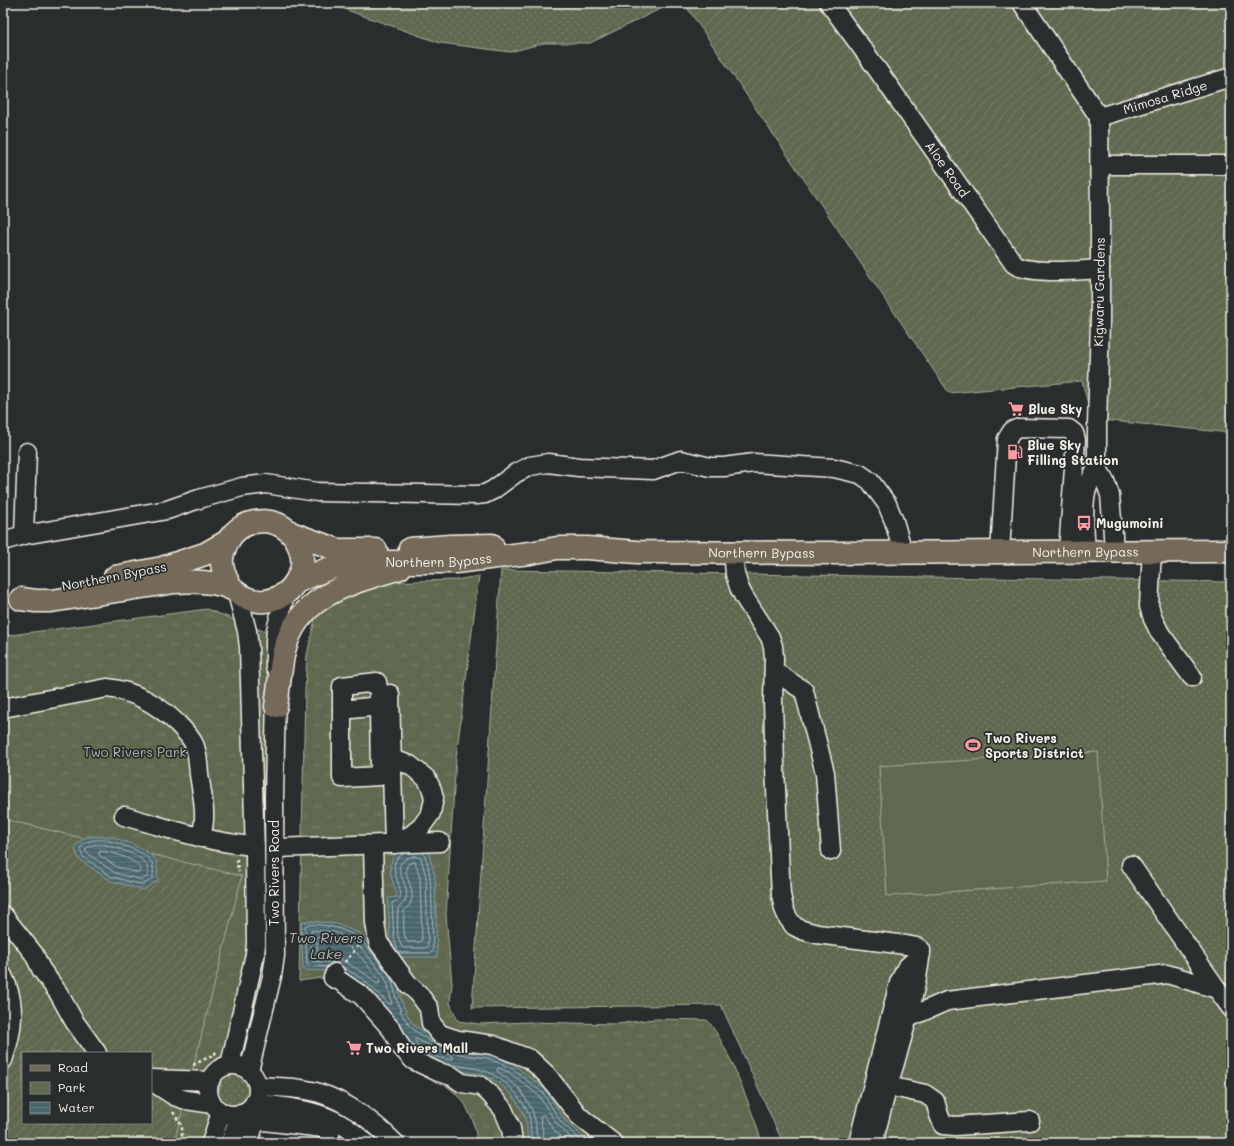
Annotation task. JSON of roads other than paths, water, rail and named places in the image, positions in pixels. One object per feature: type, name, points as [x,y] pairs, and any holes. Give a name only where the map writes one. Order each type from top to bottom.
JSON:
[{"type":"main road","name":"Northern Bypass","points":[[12,601],[48,589],[162,568],[205,554],[228,541],[236,531],[253,522],[267,521],[280,524],[291,533],[338,550],[399,550],[450,546],[531,544],[556,548],[587,548],[637,552],[832,553],[1077,552],[1152,550],[1231,551]]},
{"type":"main road","points":[[291,533],[299,545],[303,564],[301,571],[291,589]]},
{"type":"main road","points":[[228,541],[224,550],[222,564],[225,576],[234,591]]},
{"type":"main road","name":"Northern Bypass","points":[[12,601],[51,601],[175,582],[191,581],[214,584],[234,591],[252,600],[264,601],[277,599],[291,589],[330,568],[368,562],[455,562],[495,558],[556,548]]},
{"type":"main road","points":[[276,706],[284,651],[295,624],[312,605],[325,596],[353,582],[421,562]]},
{"type":"street","name":"Aloe Road","points":[[829,3],[1014,264],[1021,268],[1036,270],[1100,269]]},
{"type":"street","points":[[1022,3],[1099,116]]},
{"type":"street","name":"Mimosa Ridge","points":[[1099,116],[1231,77]]},
{"type":"street","name":"Kigwaru Gardens","points":[[1077,552],[1085,525],[1086,493],[1089,482],[1097,467],[1100,269],[1099,116]]},
{"type":"street","points":[[1100,165],[1231,165]]},
{"type":"street","points":[[1000,552],[1007,439],[1012,431],[1019,428],[1069,429],[1074,433],[1076,440],[1077,552]]},
{"type":"street","points":[[24,535],[27,452]]},
{"type":"street","points":[[3,541],[24,535],[167,510],[242,487],[266,484],[317,492],[477,495],[485,494],[493,490],[516,473],[530,466],[548,463],[579,467],[653,470],[681,460],[710,467],[754,464],[789,465],[834,468],[860,474],[870,481],[887,504],[894,520],[903,552]]},
{"type":"street","name":"Kigwaru Gardens","points":[[1097,467],[1105,481],[1110,495],[1114,551]]},
{"type":"street","points":[[1152,550],[1149,606],[1153,619],[1160,632],[1192,677]]},
{"type":"street","points":[[733,552],[735,574],[739,587],[770,637],[773,646],[773,702],[780,876],[781,895],[786,914],[794,926],[802,930],[817,934],[916,946],[921,950],[916,984],[908,1018],[858,1143]]},
{"type":"street","name":"Two Rivers Road","points":[[230,1143],[251,1093],[274,964],[275,642],[276,630],[291,589]]},
{"type":"street","name":"Two Rivers Road","points":[[230,1065],[256,944],[249,845],[249,675],[247,631],[234,591]]},
{"type":"street","points":[[774,671],[804,692],[825,773],[832,851]]},
{"type":"street","points":[[249,675],[275,673]]},
{"type":"street","points":[[377,682],[379,701],[380,776],[342,778],[342,710],[342,686],[377,682]]},
{"type":"street","points":[[3,708],[107,688],[121,690],[154,704],[182,728],[190,737],[194,745],[204,804],[202,838]]},
{"type":"street","points":[[342,710],[379,701],[390,694],[394,844]]},
{"type":"street","points":[[392,759],[410,765],[427,779],[434,798],[431,813],[421,827],[411,835],[394,844]]},
{"type":"street","points":[[124,816],[202,838],[249,845],[374,845],[440,842]]},
{"type":"street","points":[[374,845],[375,919],[378,942],[408,985],[418,993],[429,1008],[431,1023],[440,1034],[458,1040],[493,1045],[530,1059],[547,1075],[579,1116],[613,1143]]},
{"type":"street","points":[[1131,864],[1231,1008]]},
{"type":"street","points":[[3,915],[34,954],[41,969],[59,994],[90,1046],[96,1052]]},
{"type":"street","points":[[364,938],[375,919]]},
{"type":"street","points":[[873,1143],[880,1085],[899,983],[906,968],[921,954]]},
{"type":"street","points":[[335,974],[333,978],[362,996],[392,1030],[401,1047],[413,1060],[438,1072],[452,1076],[462,1083],[481,1086],[489,1093],[503,1109],[511,1128],[513,1143]]},
{"type":"street","points":[[908,1018],[947,1001],[1167,974],[1217,989]]},
{"type":"street","points":[[3,976],[11,996],[12,1012],[11,1030],[3,1060]]},
{"type":"street","points":[[211,1143],[217,1108],[209,1097],[208,1089],[213,1075],[218,1070],[230,1065],[244,1067],[251,1093]]},
{"type":"street","points":[[152,1080],[176,1088],[186,1100],[217,1108],[231,1115],[251,1093],[296,1089],[319,1093],[350,1106],[382,1130],[396,1143]]},
{"type":"street","points":[[176,1088],[188,1081],[210,1081]]},
{"type":"street","points":[[880,1085],[925,1094],[930,1097],[935,1101],[938,1115],[943,1125],[954,1126],[1030,1121]]},
{"type":"street","points":[[251,1093],[290,1107],[315,1112],[344,1126],[366,1143]]},
{"type":"street","points":[[248,1143],[256,1120],[331,1129],[328,1143]]},
{"type":"water","points":[[93,836],[108,836],[141,848],[152,856],[157,863],[158,880],[144,890],[111,881],[79,859],[75,849],[82,840]]},
{"type":"water","points":[[426,849],[429,854],[435,876],[437,957],[401,957],[395,955],[390,940],[388,898],[397,897],[390,873],[391,862],[395,855],[400,851]]},
{"type":"water","name":"Two Rivers Lake","points":[[312,921],[337,924],[359,933],[370,944],[397,983],[400,997],[412,1023],[432,1037],[461,1050],[488,1054],[513,1064],[546,1090],[564,1119],[590,1143],[530,1143],[524,1114],[513,1096],[493,1079],[483,1075],[447,1068],[422,1060],[332,971],[303,970],[301,922]]},
{"type":"place","name":"Blue Sky","points":[[1016,409]]},
{"type":"place","name":"Blue Sky Filling Station","points":[[1015,452]]},
{"type":"place","name":"Mugumoini","points":[[1084,523]]},
{"type":"place","name":"Two Rivers Sports District","points":[[973,745]]},
{"type":"place","name":"Two Rivers Mall","points":[[354,1048]]},
{"type":"park label","name":"Two Rivers Park","points":[[135,752]]}]
